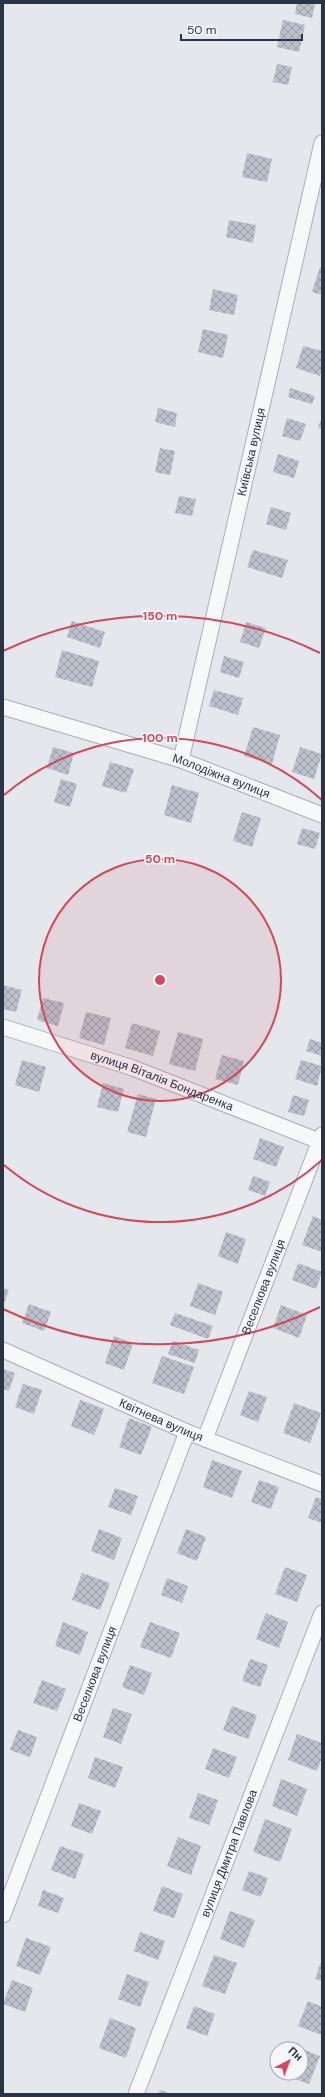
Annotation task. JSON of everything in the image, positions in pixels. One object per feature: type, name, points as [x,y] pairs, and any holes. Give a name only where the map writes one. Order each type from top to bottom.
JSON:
[{"type":"street","name":"Київська вулиця","points":[[181,760],[322,143]]},
{"type":"street","name":"Молодіжна вулиця","points":[[3,707],[181,760],[322,815]]},
{"type":"street","name":"вулиця Віталія Бондаренка","points":[[3,1027],[133,1068],[321,1138]]},
{"type":"street","name":"Веселкова вулиця","points":[[205,1439],[321,1138]]},
{"type":"street","name":"Квітнева вулиця","points":[[3,1350],[187,1432],[322,1484]]},
{"type":"street","name":"Веселкова вулиця","points":[[3,1915],[187,1432]]},
{"type":"street","name":"вулиця Дмитра Павлова","points":[[136,2094],[322,1613]]},
{"type":"building","points":[[297,3],[315,4],[312,18],[295,14]]},
{"type":"building","points":[[283,20],[305,25],[299,52],[277,47]]},
{"type":"building","points":[[277,64],[292,67],[288,85],[273,82]]},
{"type":"building","points":[[247,153],[272,159],[267,182],[242,177]]},
{"type":"building","points":[[229,220],[256,225],[253,243],[226,237]]},
{"type":"building","points":[[320,267],[322,268],[322,295],[312,292]]},
{"type":"building","points":[[213,289],[238,295],[234,315],[209,310]]},
{"type":"building","points":[[203,329],[228,335],[223,358],[198,352]]},
{"type":"building","points":[[303,346],[322,351],[322,369],[320,376],[296,368]]},
{"type":"building","points":[[290,388],[315,396],[312,404],[288,397]]},
{"type":"building","points":[[158,408],[177,413],[175,427],[155,422]]},
{"type":"building","points":[[322,416],[322,429],[318,428]]},
{"type":"building","points":[[287,418],[306,424],[300,441],[282,436]]},
{"type":"building","points":[[160,448],[175,451],[170,475],[155,472]]},
{"type":"building","points":[[278,454],[299,461],[294,478],[273,472]]},
{"type":"building","points":[[179,496],[196,499],[192,516],[175,513]]},
{"type":"building","points":[[271,507],[291,513],[286,530],[266,524]]},
{"type":"building","points":[[253,550],[288,560],[282,578],[247,567]]},
{"type":"building","points":[[72,621],[105,632],[100,648],[67,637]]},
{"type":"building","points":[[246,622],[266,628],[259,648],[240,642]]},
{"type":"building","points":[[62,650],[99,661],[92,687],[55,677]]},
{"type":"building","points":[[224,656],[244,662],[239,678],[220,672]]},
{"type":"building","points":[[214,690],[243,698],[238,715],[209,706]]},
{"type":"building","points":[[253,727],[280,735],[272,764],[244,756]]},
{"type":"building","points":[[53,747],[74,753],[68,775],[47,768]]},
{"type":"building","points":[[300,747],[322,754],[314,779],[292,772]]},
{"type":"building","points":[[110,762],[134,769],[126,793],[102,786]]},
{"type":"building","points":[[61,779],[77,784],[70,807],[54,802]]},
{"type":"building","points":[[172,785],[199,793],[191,823],[164,815]]},
{"type":"building","points":[[242,812],[261,818],[252,847],[233,841]]},
{"type":"building","points":[[302,828],[320,833],[315,849],[297,844]]},
{"type":"building","points":[[3,985],[22,990],[16,1012],[3,1009]]},
{"type":"building","points":[[43,998],[64,1003],[58,1026],[37,1020]]},
{"type":"building","points":[[86,1012],[111,1018],[104,1045],[79,1038]]},
{"type":"building","points":[[132,1023],[160,1031],[153,1056],[125,1048]]},
{"type":"building","points":[[178,1032],[203,1039],[195,1071],[169,1064]]},
{"type":"building","points":[[310,1039],[322,1043],[322,1056],[306,1051]]},
{"type":"building","points":[[222,1055],[244,1061],[238,1085],[215,1079]]},
{"type":"building","points":[[22,1060],[46,1067],[39,1092],[15,1085]]},
{"type":"building","points":[[301,1060],[322,1066],[317,1086],[295,1079]]},
{"type":"building","points":[[103,1083],[124,1089],[118,1112],[97,1107]]},
{"type":"building","points":[[138,1094],[156,1099],[146,1137],[127,1132]]},
{"type":"building","points":[[293,1095],[309,1100],[304,1116],[288,1112]]},
{"type":"building","points":[[260,1138],[284,1147],[276,1167],[253,1159]]},
{"type":"building","points":[[253,1176],[270,1182],[265,1196],[248,1190]]},
{"type":"building","points":[[313,1216],[322,1220],[322,1252],[302,1245]]},
{"type":"building","points":[[226,1232],[246,1239],[238,1264],[218,1256]]},
{"type":"building","points":[[298,1263],[322,1272],[316,1289],[292,1280]]},
{"type":"building","points":[[198,1283],[223,1292],[215,1315],[190,1306]]},
{"type":"building","points":[[3,1288],[9,1290],[3,1306]]},
{"type":"building","points":[[29,1304],[51,1312],[44,1331],[22,1323]]},
{"type":"building","points":[[281,1305],[307,1315],[299,1338],[273,1328]]},
{"type":"building","points":[[175,1313],[213,1326],[208,1339],[170,1325]]},
{"type":"building","points":[[114,1336],[133,1343],[124,1370],[105,1363]]},
{"type":"building","points":[[173,1341],[199,1350],[195,1363],[168,1354]]},
{"type":"building","points":[[162,1356],[194,1367],[184,1394],[152,1383]]},
{"type":"building","points":[[3,1369],[15,1373],[9,1391],[3,1389]]},
{"type":"building","points":[[23,1384],[42,1390],[34,1414],[15,1407]]},
{"type":"building","points":[[249,1391],[267,1397],[258,1422],[240,1415]]},
{"type":"building","points":[[80,1400],[104,1409],[94,1435],[71,1426]]},
{"type":"building","points":[[294,1403],[321,1413],[310,1443],[283,1433]]},
{"type":"building","points":[[129,1418],[152,1427],[141,1455],[119,1447]]},
{"type":"building","points":[[212,1460],[242,1471],[232,1498],[203,1487]]},
{"type":"building","points":[[259,1480],[279,1487],[271,1509],[251,1502]]},
{"type":"building","points":[[115,1488],[138,1496],[131,1515],[108,1507]]},
{"type":"building","points":[[316,1497],[322,1499],[322,1523],[308,1518]]},
{"type":"building","points":[[99,1529],[122,1538],[114,1560],[91,1551]]},
{"type":"building","points":[[186,1529],[206,1537],[197,1561],[177,1553]]},
{"type":"building","points":[[285,1567],[307,1575],[297,1602],[275,1594]]},
{"type":"building","points":[[82,1573],[110,1583],[100,1610],[72,1600]]},
{"type":"building","points":[[167,1578],[188,1586],[182,1603],[161,1595]]},
{"type":"building","points":[[266,1613],[288,1622],[279,1648],[256,1639]]},
{"type":"building","points":[[63,1622],[88,1632],[80,1655],[55,1646]]},
{"type":"building","points":[[150,1622],[180,1633],[171,1658],[140,1647]]},
{"type":"building","points":[[250,1659],[268,1665],[260,1687],[242,1681]]},
{"type":"building","points":[[130,1665],[152,1673],[144,1695],[122,1687]]},
{"type":"building","points":[[42,1680],[66,1689],[57,1711],[33,1703]]},
{"type":"building","points":[[232,1706],[257,1715],[248,1739],[223,1730]]},
{"type":"building","points":[[113,1708],[132,1714],[121,1744],[103,1737]]},
{"type":"building","points":[[18,1730],[37,1737],[30,1757],[10,1750]]},
{"type":"building","points":[[297,1734],[322,1743],[322,1757],[317,1771],[288,1760]]},
{"type":"building","points":[[213,1748],[237,1757],[229,1778],[205,1769]]},
{"type":"building","points":[[95,1757],[123,1767],[115,1788],[88,1778]]},
{"type":"building","points":[[281,1779],[307,1789],[297,1816],[272,1806]]},
{"type":"building","points":[[198,1793],[218,1800],[209,1825],[189,1818]]},
{"type":"building","points":[[79,1803],[101,1811],[92,1834],[71,1826]]},
{"type":"building","points":[[265,1819],[292,1829],[280,1862],[253,1852]]},
{"type":"building","points":[[178,1837],[201,1846],[191,1875],[167,1866]]},
{"type":"building","points":[[60,1846],[84,1854],[75,1879],[51,1870]]},
{"type":"building","points":[[249,1871],[268,1878],[261,1897],[242,1890]]},
{"type":"building","points":[[162,1886],[183,1894],[174,1918],[153,1911]]},
{"type":"building","points":[[43,1890],[64,1898],[58,1913],[38,1906]]},
{"type":"building","points":[[230,1911],[255,1920],[244,1948],[220,1939]]},
{"type":"building","points":[[140,1932],[165,1941],[158,1960],[134,1951]]},
{"type":"building","points":[[26,1938],[51,1947],[40,1975],[16,1966]]},
{"type":"building","points":[[214,1955],[237,1963],[225,1994],[202,1986]]},
{"type":"building","points":[[322,1959],[322,1981],[315,1979]]},
{"type":"building","points":[[127,1974],[149,1982],[140,2007],[118,1999]]},
{"type":"building","points":[[12,1980],[33,1988],[25,2012],[3,2004]]},
{"type":"building","points":[[308,2001],[322,2007],[322,2035],[298,2026]]},
{"type":"building","points":[[194,2006],[215,2014],[207,2036],[186,2028]]},
{"type":"building","points":[[110,2018],[136,2028],[126,2058],[99,2048]]},
{"type":"building","points":[[309,2052],[320,2056],[309,2084],[301,2081],[309,2081]]},
{"type":"building","points":[[160,2090],[171,2094],[158,2094]]}]
